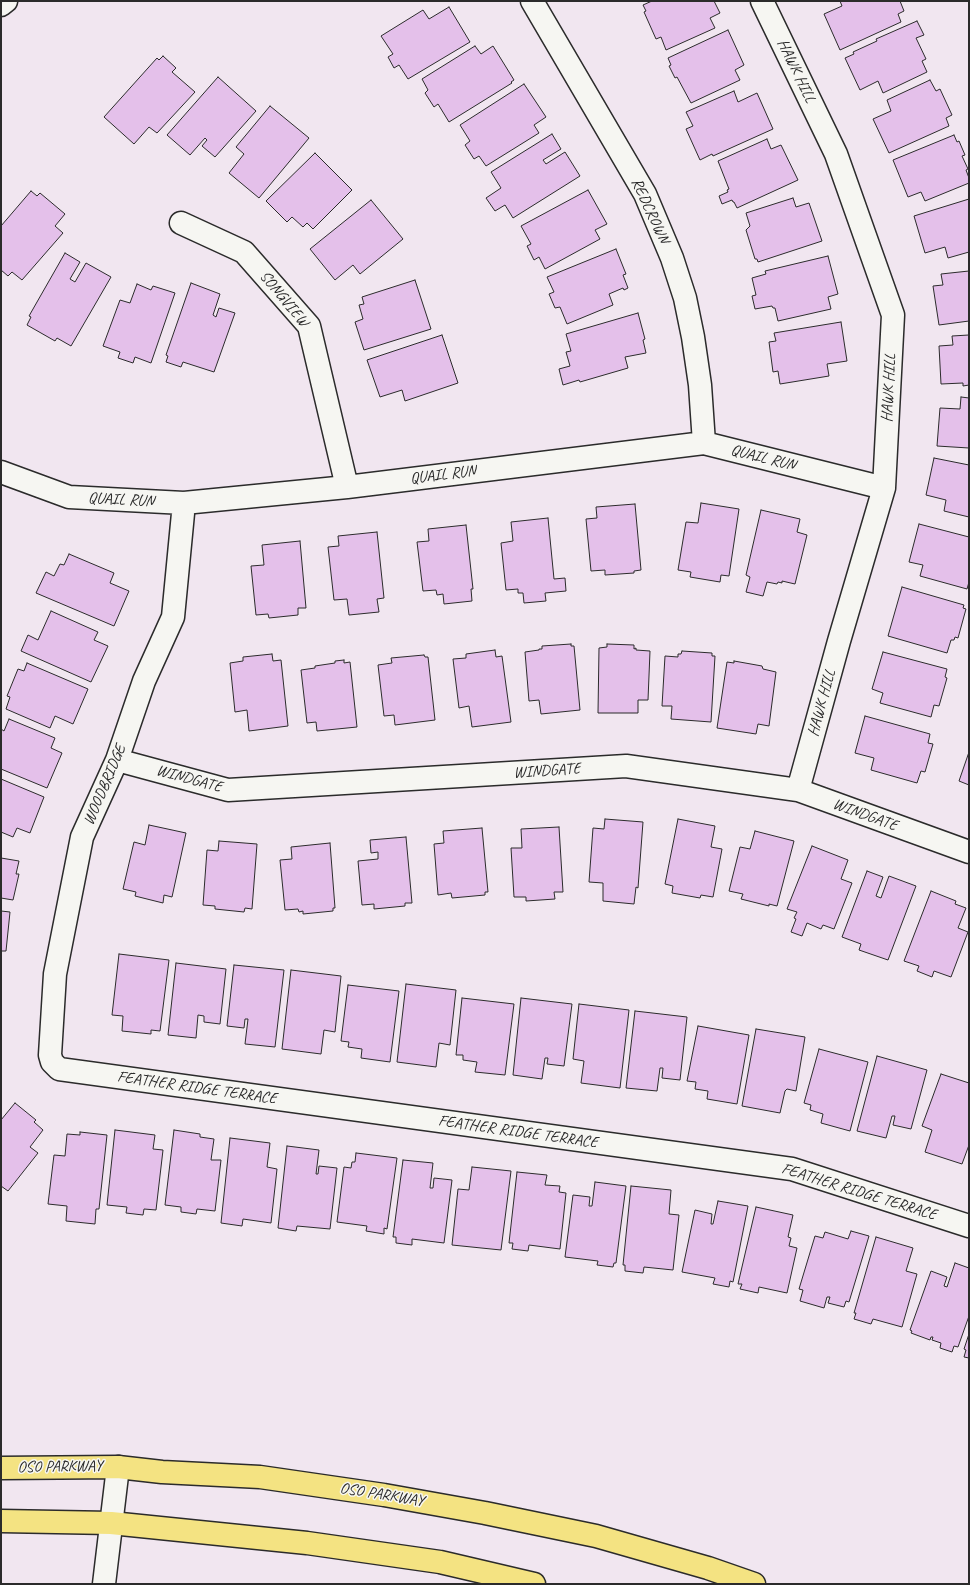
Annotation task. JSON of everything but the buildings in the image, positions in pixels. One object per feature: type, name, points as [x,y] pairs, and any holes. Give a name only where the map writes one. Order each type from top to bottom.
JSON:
[{"type":"main road","name":"OSO PARKWAY","points":[[1,1468],[118,1467],[162,1472],[260,1477],[384,1495],[485,1513],[596,1536],[708,1568],[754,1584]]},
{"type":"main road","points":[[1,1521],[111,1523],[307,1542],[440,1562],[534,1584]]},
{"type":"street","points":[[1,5],[6,1]]},
{"type":"street","name":"REDCROWN","points":[[532,1],[645,194],[672,258],[685,298],[693,337],[700,385],[704,443]]},
{"type":"street","name":"HAWK HILL","points":[[762,1],[836,154],[893,315],[884,488],[839,641],[798,790]]},
{"type":"street","name":"SONGVIEW","points":[[181,223],[244,252],[309,326],[347,487]]},
{"type":"street","name":"QUAIL RUN","points":[[1,472],[69,497],[184,503],[347,487],[704,443],[884,488]]},
{"type":"street","name":"WOODBRIDGE","points":[[59,1070],[52,1062],[50,1055],[55,974],[82,837],[117,760],[144,681],[172,617],[184,503]]},
{"type":"street","name":"WINDGATE","points":[[117,760],[228,790],[626,766],[798,790],[969,852]]},
{"type":"street","name":"FEATHER RIDGE TERRACE","points":[[59,1070],[792,1169],[969,1226]]},
{"type":"street","points":[[104,1584],[118,1467]]}]
